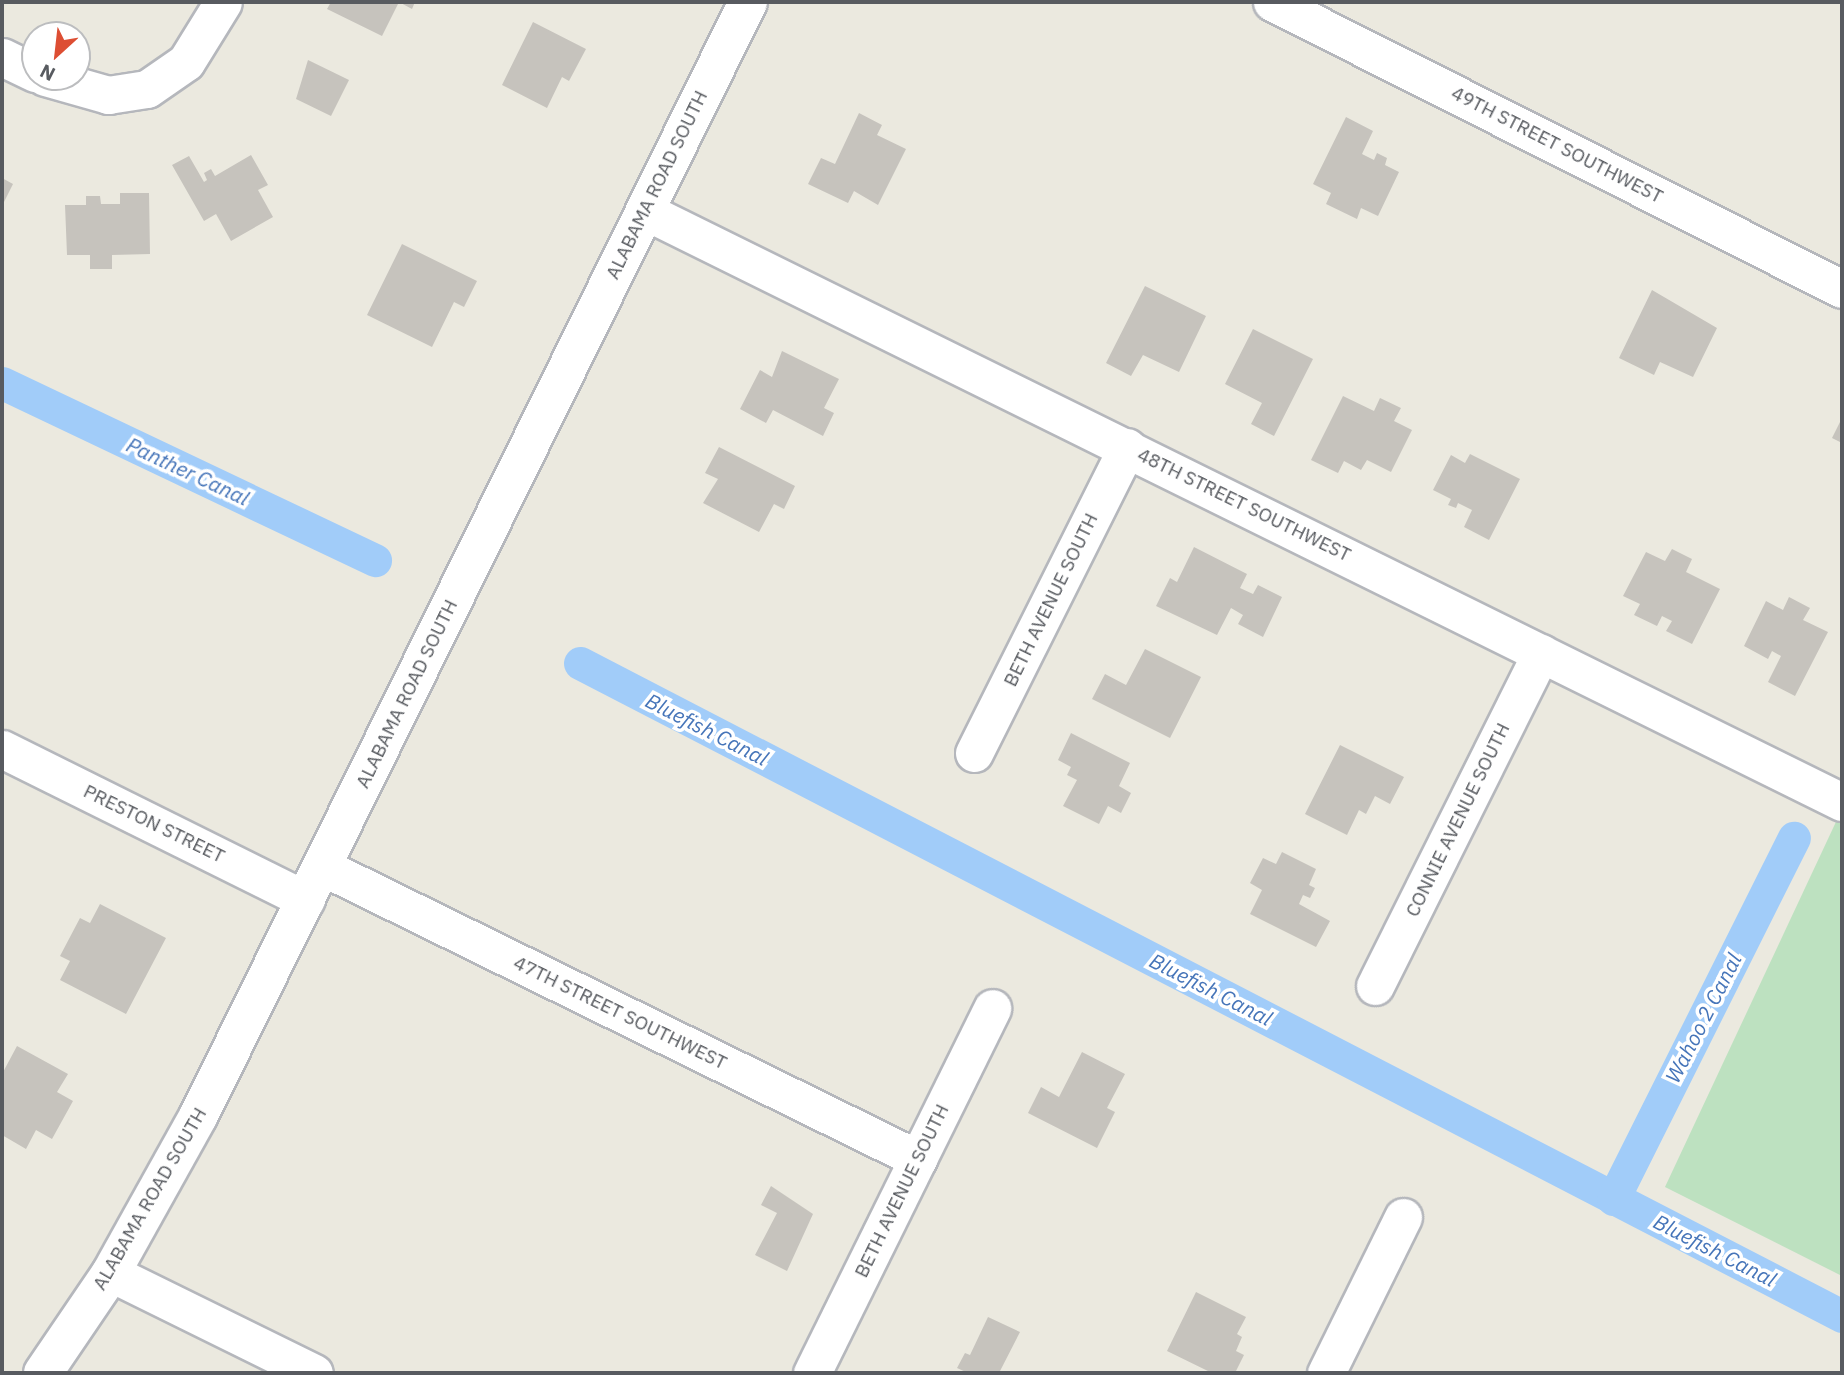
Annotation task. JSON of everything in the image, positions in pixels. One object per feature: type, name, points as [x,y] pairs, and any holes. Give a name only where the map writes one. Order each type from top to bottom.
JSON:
[{"type":"street","points":[[91,90],[108,95],[147,89],[186,62],[223,2]]},
{"type":"street","name":"ALABAMA ROAD SOUTH","points":[[43,1373],[111,1273],[198,1117],[748,2]]},
{"type":"street","name":"49TH STREET SOUTHWEST","points":[[1272,2],[1842,289]]},
{"type":"street","points":[[2,57],[21,66]]},
{"type":"street","name":"48TH STREET SOUTHWEST","points":[[645,211],[1842,802]]},
{"type":"street","name":"BETH AVENUE SOUTH","points":[[974,754],[1127,447]]},
{"type":"street","name":"CONNIE AVENUE SOUTH","points":[[1375,986],[1541,653]]},
{"type":"street","name":"PRESTON STREET","points":[[2,749],[314,883]]},
{"type":"street","name":"47TH STREET SOUTHWEST","points":[[314,883],[918,1159]]},
{"type":"street","name":"BETH AVENUE SOUTH","points":[[812,1373],[992,1008]]},
{"type":"street","points":[[1326,1373],[1403,1217]]},
{"type":"street","points":[[111,1273],[314,1373]]},
{"type":"green space","points":[[1842,809],[1842,1276],[1665,1187]]},
{"type":"building","points":[[331,2],[399,2],[382,36],[327,9]]},
{"type":"building","points":[[399,2],[415,2],[412,9]]},
{"type":"building","points":[[533,22],[586,49],[569,81],[562,77],[547,108],[502,85]]},
{"type":"building","points":[[308,60],[349,80],[331,116],[296,99]]},
{"type":"building","points":[[859,113],[882,125],[877,135],[906,149],[878,205],[854,191],[848,203],[808,184],[821,158],[835,164]]},
{"type":"building","points":[[1346,117],[1373,131],[1362,154],[1374,160],[1377,153],[1387,158],[1385,165],[1399,172],[1378,216],[1361,208],[1357,219],[1326,204],[1331,193],[1313,184]]},
{"type":"building","points":[[251,155],[268,185],[258,190],[273,217],[231,241],[216,214],[204,221],[172,165],[189,156],[204,182],[207,180],[204,173],[211,169],[215,176]]},
{"type":"building","points":[[2,178],[13,184],[2,206]]},
{"type":"building","points":[[120,193],[149,193],[150,254],[112,255],[112,269],[90,269],[90,255],[67,255],[65,205],[86,205],[86,196],[100,196],[101,204],[120,204]]},
{"type":"building","points":[[402,244],[477,281],[464,307],[454,302],[432,347],[367,315]]},
{"type":"building","points":[[1145,286],[1206,316],[1179,372],[1143,355],[1131,376],[1106,363]]},
{"type":"building","points":[[1652,290],[1717,328],[1693,377],[1660,362],[1654,375],[1619,358]]},
{"type":"building","points":[[1253,329],[1313,359],[1274,436],[1251,424],[1262,403],[1225,384]]},
{"type":"building","points":[[782,351],[839,379],[824,408],[834,413],[823,436],[773,410],[766,423],[740,409],[760,370],[772,377]]},
{"type":"building","points":[[1343,396],[1374,411],[1380,398],[1401,408],[1394,421],[1412,430],[1391,472],[1367,460],[1361,470],[1344,461],[1338,473],[1311,460]]},
{"type":"building","points":[[1842,418],[1842,443],[1832,438]]},
{"type":"building","points":[[719,447],[795,486],[784,509],[774,504],[759,532],[703,503],[718,479],[705,473]]},
{"type":"building","points":[[1470,454],[1520,479],[1489,540],[1464,527],[1472,510],[1458,503],[1456,508],[1448,505],[1451,499],[1433,490],[1451,455],[1465,463]]},
{"type":"building","points":[[1194,547],[1247,574],[1240,588],[1253,594],[1258,585],[1282,597],[1263,637],[1238,624],[1243,615],[1231,608],[1217,635],[1156,606],[1170,578],[1177,582]]},
{"type":"building","points":[[1672,549],[1692,559],[1686,572],[1720,589],[1692,644],[1666,631],[1672,621],[1662,616],[1657,626],[1634,615],[1640,604],[1623,596],[1646,552],[1665,561]]},
{"type":"building","points":[[1789,597],[1810,608],[1803,620],[1828,632],[1795,696],[1768,682],[1781,656],[1772,651],[1768,659],[1744,646],[1766,601],[1783,610]]},
{"type":"building","points":[[1145,649],[1201,677],[1170,738],[1092,699],[1105,674],[1126,685]]},
{"type":"building","points":[[1071,733],[1130,763],[1119,786],[1131,793],[1121,813],[1108,806],[1099,824],[1063,806],[1077,780],[1067,775],[1071,767],[1058,760]]},
{"type":"building","points":[[1340,745],[1404,777],[1390,804],[1375,796],[1366,814],[1359,810],[1347,835],[1305,814]]},
{"type":"building","points":[[1282,852],[1316,869],[1309,885],[1315,888],[1310,898],[1303,895],[1299,904],[1330,921],[1316,947],[1250,914],[1262,890],[1250,883],[1263,858],[1276,864]]},
{"type":"building","points":[[100,904],[166,938],[126,1014],[60,980],[70,961],[60,956],[80,918],[90,923]]},
{"type":"building","points":[[17,1046],[68,1074],[57,1092],[73,1101],[52,1139],[36,1130],[26,1149],[2,1135],[2,1074]]},
{"type":"building","points":[[1082,1052],[1125,1074],[1107,1108],[1115,1112],[1097,1148],[1028,1113],[1041,1087],[1059,1097]]},
{"type":"building","points":[[771,1186],[813,1214],[787,1271],[755,1255],[777,1213],[761,1205]]},
{"type":"building","points":[[1196,1292],[1246,1317],[1237,1334],[1242,1337],[1236,1351],[1244,1355],[1235,1373],[1212,1373],[1167,1351]]},
{"type":"building","points":[[988,1317],[1020,1332],[999,1373],[968,1373],[957,1368],[965,1353],[970,1355]]},
{"type":"waterway","name":"Panther Canal","points":[[2,383],[375,560]]},
{"type":"waterway","name":"Bluefish Canal","points":[[580,663],[1842,1316]]},
{"type":"waterway","name":"Wahoo 2 Canal","points":[[1613,1199],[1794,838]]}]
